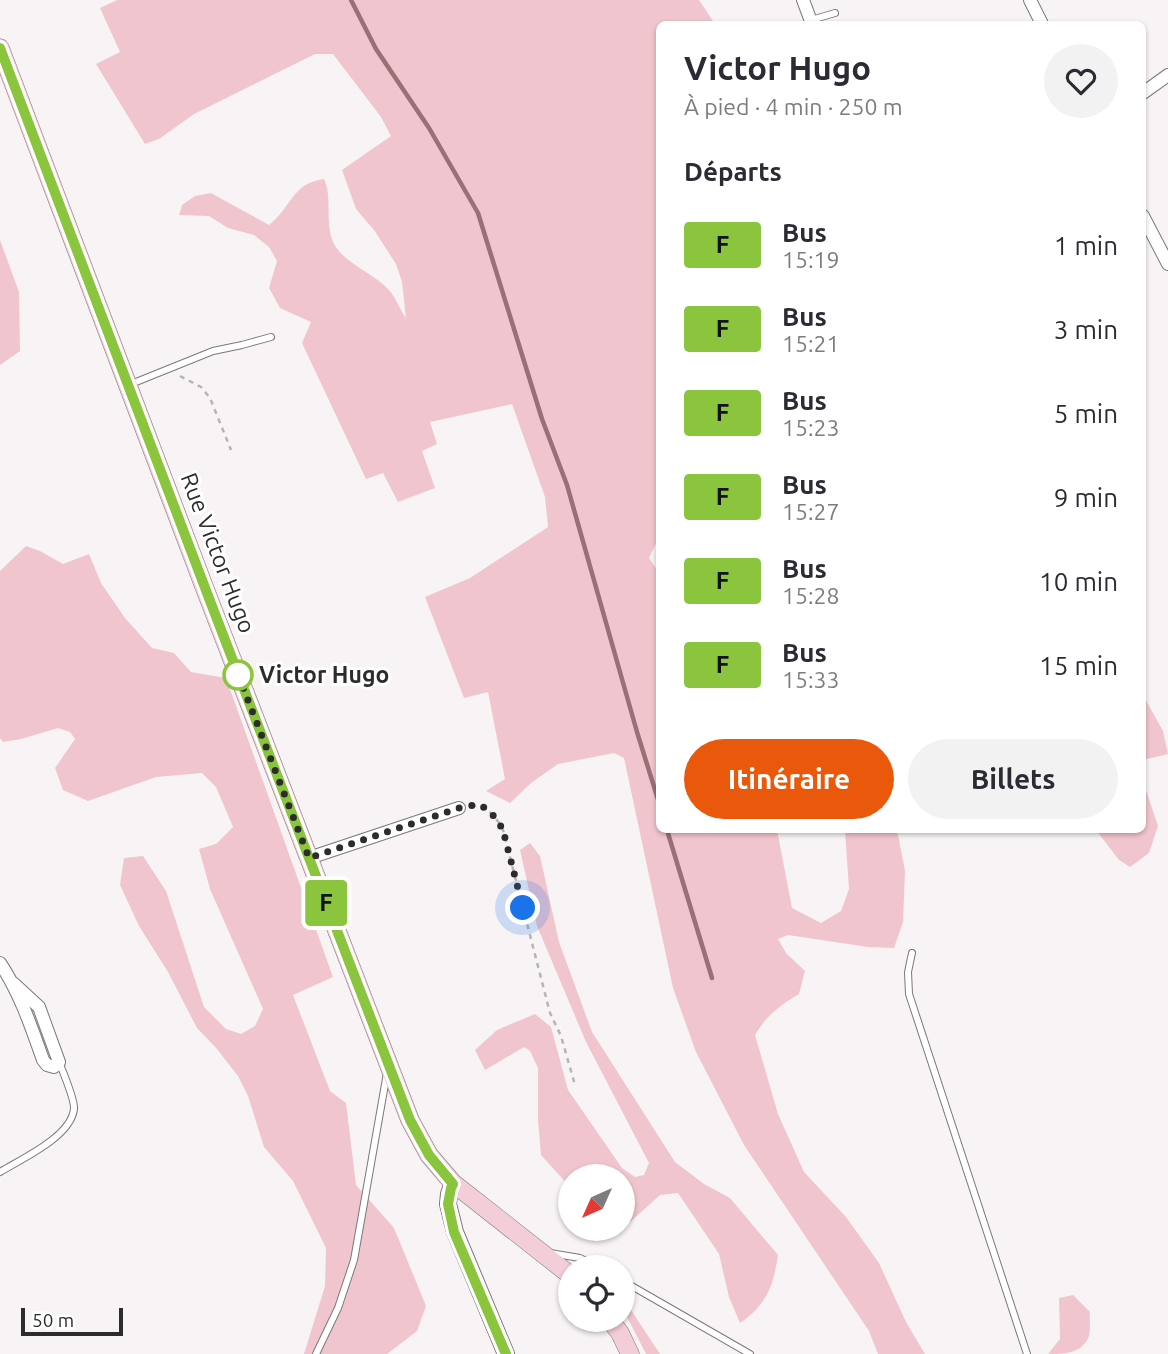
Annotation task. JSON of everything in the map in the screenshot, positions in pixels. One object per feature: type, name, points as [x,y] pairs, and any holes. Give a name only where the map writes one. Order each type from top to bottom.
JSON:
[{"type":"main road","name":"Rue Victor Hugo","points":[[0,48],[410,1120],[429,1155],[453,1184],[558,1265]]},
{"type":"main road","points":[[619,1332],[630,1354]]},
{"type":"street","points":[[803,0],[812,21]]},
{"type":"street","points":[[1030,0],[1040,21]]},
{"type":"street","points":[[1146,91],[1168,75]]},
{"type":"street","points":[[1146,222],[1168,264]]},
{"type":"street","points":[[309,858],[459,808]]},
{"type":"street","points":[[0,964],[13,983],[27,1013],[43,1060],[50,1067],[54,1067],[59,1062],[39,1007],[13,983]]},
{"type":"street","points":[[453,1184],[448,1204],[454,1232],[506,1354]]},
{"type":"lane","points":[[815,21],[835,13]]},
{"type":"lane","points":[[128,386],[213,351],[271,337]]},
{"type":"lane","points":[[912,953],[908,972],[909,994],[1027,1354]]},
{"type":"lane","points":[[0,1172],[55,1138],[71,1118],[74,1107],[59,1062]]},
{"type":"lane","points":[[316,1354],[338,1308],[354,1260],[389,1064]]},
{"type":"lane","points":[[543,1252],[562,1255]]},
{"type":"lane","points":[[635,1288],[750,1354]]},
{"type":"path","points":[[168,369],[201,387],[210,398],[231,450]]},
{"type":"path","points":[[459,808],[478,805],[498,821],[503,830],[550,1013],[561,1035],[575,1085]]},
{"type":"shaded area","points":[[117,0],[699,0],[713,21],[656,21],[656,543],[649,558],[656,568],[656,833],[778,833],[792,908],[821,923],[841,911],[849,889],[845,833],[898,833],[905,871],[903,922],[894,948],[868,947],[788,935],[778,939],[786,953],[805,971],[799,994],[774,1012],[755,1035],[778,1114],[804,1172],[846,1217],[879,1263],[906,1322],[925,1354],[878,1354],[869,1331],[744,1145],[696,1052],[673,988],[624,758],[614,753],[558,764],[531,783],[510,803],[486,791],[505,779],[488,692],[464,698],[425,597],[470,578],[548,527],[545,497],[512,404],[430,422],[437,444],[422,451],[435,488],[398,502],[383,473],[366,479],[302,343],[311,322],[280,308],[269,288],[277,261],[269,247],[254,235],[228,228],[209,216],[179,215],[182,205],[195,196],[211,193],[269,225],[305,185],[324,179],[328,194],[329,228],[334,244],[345,257],[389,290],[406,318],[402,282],[396,264],[374,230],[356,209],[342,170],[391,136],[381,117],[333,54],[315,54],[194,114],[159,139],[145,144],[96,64],[120,52],[100,8]]},
{"type":"shaded area","points":[[0,240],[19,292],[20,351],[0,365]]},
{"type":"shaded area","points":[[26,546],[63,564],[89,554],[101,583],[125,618],[152,648],[174,653],[191,672],[226,678],[333,977],[293,995],[330,1091],[346,1103],[356,1185],[394,1228],[426,1306],[417,1331],[387,1354],[304,1354],[325,1286],[326,1248],[293,1181],[264,1147],[248,1096],[238,1076],[197,1028],[168,972],[139,926],[120,885],[124,858],[143,856],[166,891],[204,1007],[226,1029],[241,1034],[255,1026],[263,1009],[210,889],[199,849],[216,844],[233,827],[216,787],[202,773],[156,777],[88,801],[63,790],[55,768],[75,739],[70,732],[58,728],[21,739],[3,742],[0,738],[0,571]]},
{"type":"shaded area","points":[[1146,700],[1163,731],[1168,754],[1146,759]]},
{"type":"shaded area","points":[[1146,790],[1158,826],[1149,853],[1130,867],[1119,860],[1098,833],[1146,833]]},
{"type":"shaded area","points":[[530,843],[540,856],[559,942],[592,1032],[675,1162],[704,1184],[730,1198],[778,1255],[774,1276],[763,1302],[740,1323],[729,1297],[719,1254],[678,1193],[660,1195],[635,1218],[635,1177],[644,1175],[649,1163],[586,1042],[537,926],[520,850]]},
{"type":"shaded area","points":[[535,1014],[551,1027],[568,1090],[619,1164],[558,1164],[558,1174],[541,1155],[538,1068],[530,1051],[524,1047],[485,1070],[475,1050],[497,1030]]},
{"type":"shaded area","points":[[1073,1295],[1090,1312],[1089,1336],[1077,1350],[1048,1354],[1060,1339],[1059,1298]]},
{"type":"shaded area","points":[[635,1316],[660,1354],[646,1354],[635,1332]]},
{"type":"waterway","points":[[351,0],[376,49],[429,128],[478,213],[542,419],[567,485],[656,793]]},
{"type":"waterway","points":[[668,833],[712,978]]},
{"type":"bus line","name":"F","points":[[0,48],[410,1120],[429,1155],[453,1184],[448,1204],[454,1232],[506,1354]]},
{"type":"place","name":"Victor Hugo","points":[[238,675]]},
{"type":"route","points":[[238,675],[234,664],[309,858],[459,808],[478,805],[498,821],[503,830],[523,908]]}]
